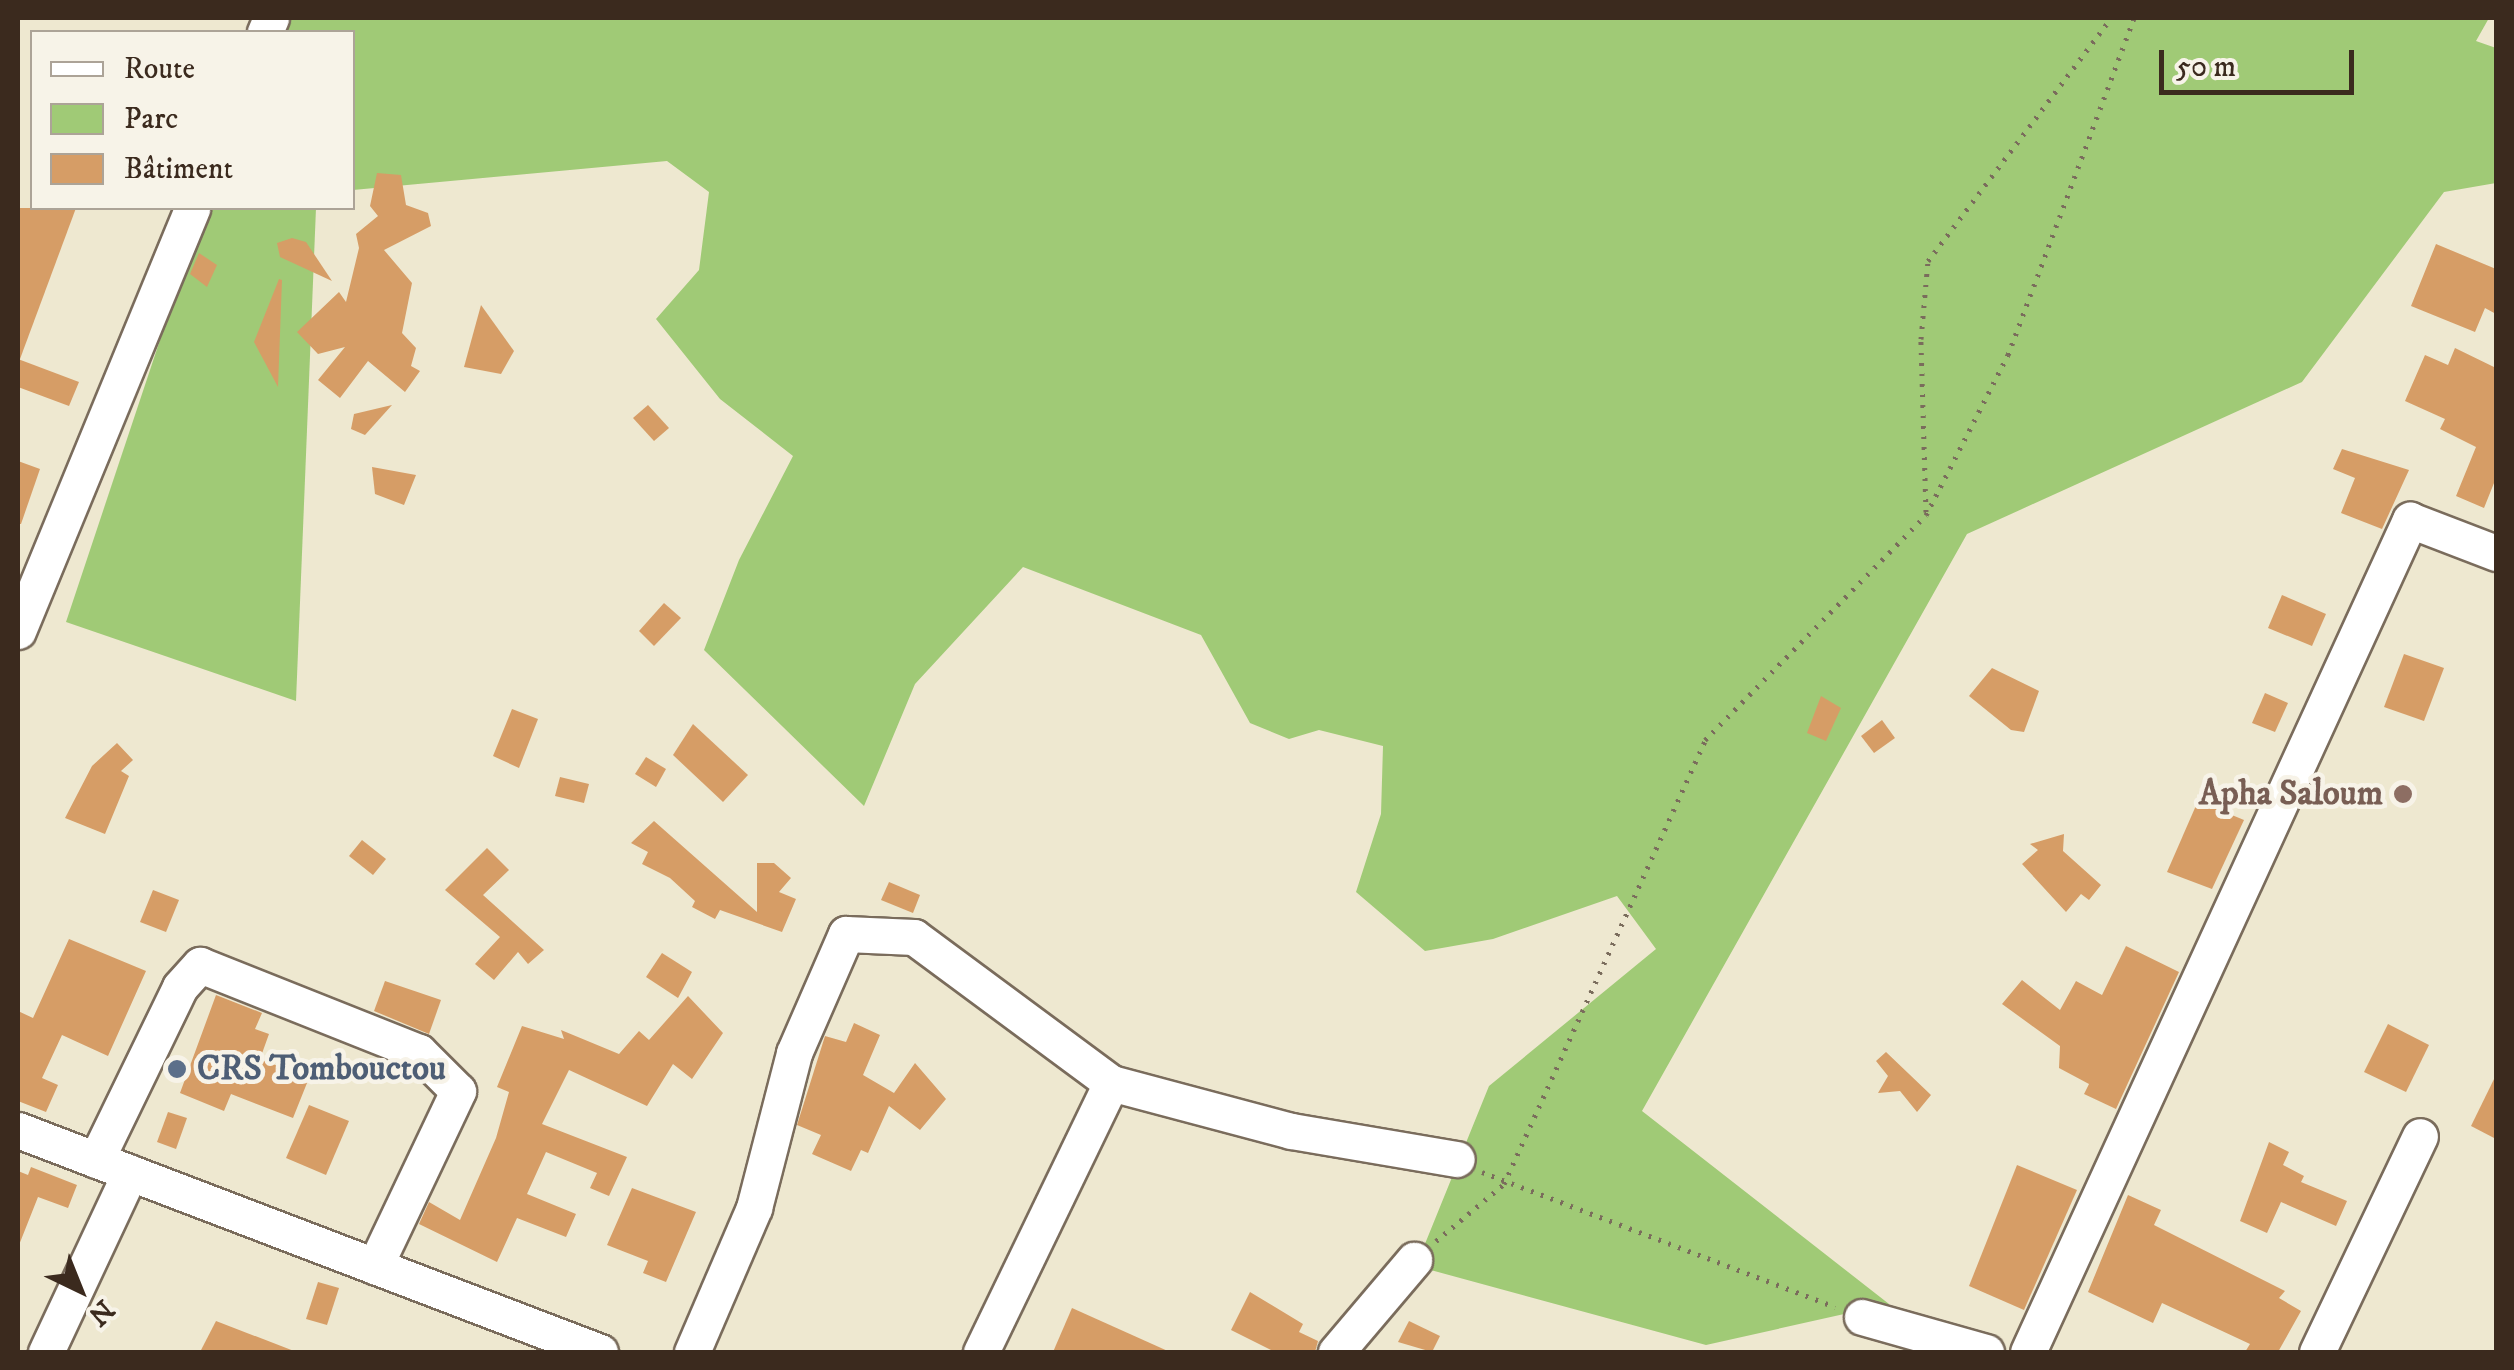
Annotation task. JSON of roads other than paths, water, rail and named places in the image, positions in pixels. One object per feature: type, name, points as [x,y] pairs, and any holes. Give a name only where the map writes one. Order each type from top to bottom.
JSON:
[{"type":"street","points":[[18,631],[191,210]]},
{"type":"street","points":[[2028,1352],[2410,520],[2494,547]]},
{"type":"street","points":[[692,1352],[754,1208],[794,1053],[846,934],[914,937],[1111,1084],[1291,1131],[1457,1158]]},
{"type":"street","points":[[96,1160],[180,987],[200,965],[418,1052],[458,1092],[375,1266]]},
{"type":"street","points":[[981,1352],[1058,1181],[1111,1084]]},
{"type":"street","points":[[18,1130],[600,1352]]},
{"type":"street","points":[[2318,1352],[2420,1136]]},
{"type":"street","points":[[46,1352],[130,1173]]},
{"type":"street","points":[[1336,1352],[1414,1260]]},
{"type":"street","points":[[1862,1316],[1986,1352]]},
{"type":"place","name":"Apha Saloum","points":[[2403,794]]},
{"type":"place","name":"CRS Tombouctou","points":[[177,1069]]}]
